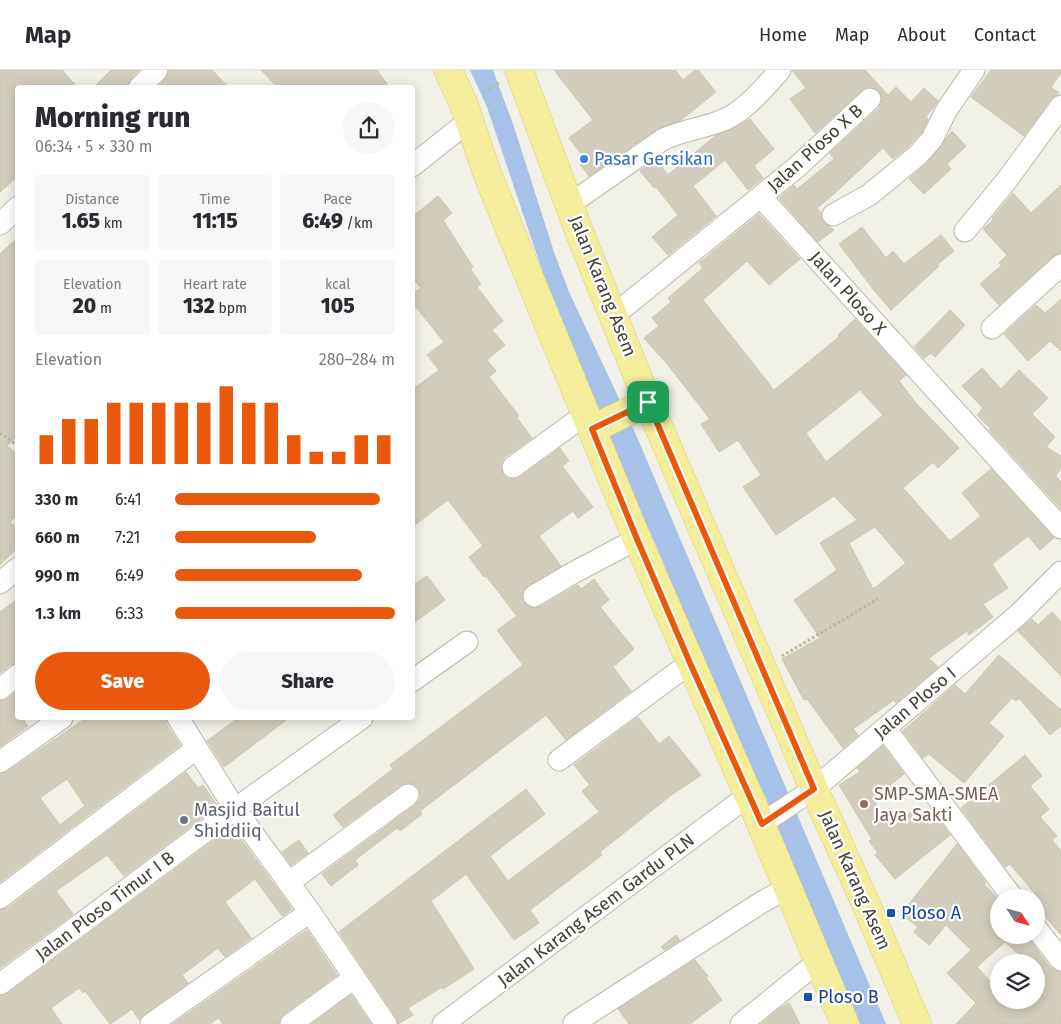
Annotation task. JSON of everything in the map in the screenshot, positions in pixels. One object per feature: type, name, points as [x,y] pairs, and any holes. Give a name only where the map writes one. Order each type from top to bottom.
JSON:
[{"type":"main road","points":[[448,70],[470,120],[487,173],[592,423],[637,539],[749,795],[764,822],[788,888],[845,1024]]},
{"type":"main road","name":"Jalan Karang Asem","points":[[513,74],[570,204],[580,234],[614,315],[647,402],[810,792],[865,902],[917,1024]]},
{"type":"main road","points":[[592,423],[647,402]]},
{"type":"street","points":[[142,85],[157,70]]},
{"type":"street","points":[[570,204],[662,140],[718,122],[735,114],[780,70]]},
{"type":"street","points":[[832,215],[869,195],[918,155],[932,138],[948,107],[974,70]]},
{"type":"street","name":"Jalan Ploso X B","points":[[760,197],[797,167],[870,99]]},
{"type":"street","points":[[965,231],[1007,180],[1061,106]]},
{"type":"street","points":[[415,164],[470,120]]},
{"type":"street","points":[[614,315],[760,197]]},
{"type":"street","name":"Jalan Ploso X","points":[[760,197],[1061,528]]},
{"type":"street","points":[[0,224],[15,209]]},
{"type":"street","points":[[992,328],[1061,265]]},
{"type":"street","points":[[513,467],[592,423]]},
{"type":"street","points":[[534,596],[637,539]]},
{"type":"street","points":[[0,583],[15,570]]},
{"type":"street","name":"Jalan Ploso I","points":[[764,822],[810,792],[1019,614],[1061,572]]},
{"type":"street","points":[[415,679],[467,642]]},
{"type":"street","points":[[559,760],[690,663]]},
{"type":"street","points":[[0,689],[15,677]]},
{"type":"street","points":[[0,762],[59,720]]},
{"type":"street","points":[[179,720],[235,809],[310,912],[386,1024]]},
{"type":"street","name":"Jalan Ploso Timur I B","points":[[0,984],[235,809],[359,720]]},
{"type":"street","points":[[885,728],[1006,889]]},
{"type":"street","points":[[0,898],[197,748]]},
{"type":"street","points":[[288,883],[408,795]]},
{"type":"street","name":"Jalan Karang Asem Gardu PLN","points":[[443,1024],[749,795]]},
{"type":"street","points":[[574,1023],[762,902],[788,888]]},
{"type":"street","points":[[152,1024],[310,912]]},
{"type":"street","points":[[1045,940],[1061,960]]},
{"type":"street","points":[[741,1024],[819,961]]},
{"type":"street","points":[[291,1024],[354,978]]},
{"type":"path","points":[[482,94],[513,74]]},
{"type":"path","points":[[0,433],[15,444]]},
{"type":"path","points":[[776,660],[878,599]]},
{"type":"water","points":[[470,70],[493,70],[569,292],[637,437],[886,1024],[860,1024],[801,889],[766,798],[735,738],[661,557],[610,442],[545,279],[487,107]]},
{"type":"building","points":[[0,70],[62,70],[75,85],[15,85],[15,179],[0,192]]},
{"type":"building","points":[[111,70],[139,70],[128,85],[96,85]]},
{"type":"building","points":[[169,70],[212,70],[226,85],[160,85],[166,78]]},
{"type":"building","points":[[261,70],[377,70],[388,85],[275,85]]},
{"type":"building","points":[[554,70],[675,70],[683,80],[695,70],[698,70],[716,92],[681,120],[655,130],[589,176],[580,164],[586,160],[569,138],[593,120]]},
{"type":"building","points":[[792,70],[865,70],[888,95],[896,87],[911,102],[924,88],[938,101],[926,117],[928,119],[922,132],[909,146],[893,159],[883,148],[817,208],[821,213],[822,221],[834,230],[818,242],[779,198],[794,185],[797,189],[834,159],[830,153],[879,108],[882,103],[882,97],[874,87],[862,90],[815,133],[790,99],[806,88]]},
{"type":"building","points":[[991,70],[1061,70],[1061,73],[1051,87],[1059,93],[1051,99],[1024,136],[971,97]]},
{"type":"building","points":[[750,119],[774,149],[754,166],[763,178],[748,190],[725,160],[693,186],[716,216],[668,255],[652,237],[678,215],[656,187],[654,188],[640,171],[656,160],[668,175],[715,136],[733,129]]},
{"type":"building","points":[[952,131],[966,146],[947,164],[951,169],[924,194],[909,179],[927,163]]},
{"type":"building","points":[[1061,185],[1061,253],[1053,256],[999,305],[980,284],[1002,265],[999,263],[1007,255],[983,229],[993,220],[992,218],[1013,193],[1031,213]]},
{"type":"building","points":[[438,196],[452,213],[443,220],[473,267],[470,269],[481,284],[477,287],[503,321],[492,330],[505,345],[487,360],[496,371],[489,377],[519,416],[517,418],[532,438],[505,457],[501,462],[503,474],[508,479],[520,477],[560,448],[569,461],[562,466],[593,507],[578,518],[573,511],[539,536],[561,566],[527,586],[523,590],[523,602],[528,607],[540,607],[578,585],[581,589],[594,579],[609,600],[600,607],[634,649],[613,667],[631,691],[566,740],[546,715],[420,811],[422,814],[400,831],[397,828],[355,860],[358,865],[331,886],[322,874],[415,805],[420,800],[420,793],[418,787],[413,784],[401,785],[343,827],[333,815],[393,769],[390,765],[523,665],[497,630],[517,616],[469,557],[483,546],[448,500],[415,525],[415,388],[439,370],[427,355],[444,342],[415,306],[415,292],[421,288],[415,281],[415,215]]},
{"type":"building","points":[[759,214],[800,259],[769,285],[747,261],[703,300],[774,390],[839,337],[838,335],[855,319],[906,375],[899,381],[915,402],[959,448],[938,468],[933,462],[903,488],[950,541],[981,516],[962,493],[991,469],[1054,538],[1040,550],[1028,536],[992,564],[1008,588],[983,604],[993,617],[969,635],[967,631],[929,658],[938,667],[896,703],[894,700],[853,729],[858,735],[843,748],[807,699],[804,700],[782,659],[820,638],[794,600],[837,570],[820,543],[857,520],[834,496],[776,535],[743,487],[761,475],[738,440],[719,452],[701,424],[710,419],[668,365],[644,338],[659,326],[652,318],[671,302],[668,298],[703,268],[699,263]],"holes":[[[860,390],[883,415],[826,462],[806,433]],[[875,527],[906,563],[873,589],[849,543]]]},
{"type":"building","points":[[862,227],[886,258],[893,251],[904,264],[941,235],[954,251],[891,310],[839,244]]},
{"type":"building","points":[[15,240],[15,437],[7,446],[15,453],[15,517],[10,522],[15,526],[15,550],[0,565],[0,254]]},
{"type":"building","points":[[1061,299],[1061,351],[1050,341],[1028,361],[1004,334],[1036,305],[1045,313]]},
{"type":"building","points":[[950,310],[965,325],[935,357],[931,353],[924,358],[914,347]]},
{"type":"building","points":[[982,368],[1001,389],[1019,370],[1048,398],[1032,414],[1055,437],[1046,447],[1061,456],[1061,467],[1056,476],[1061,482],[1061,509],[977,415],[983,408],[962,386]]},
{"type":"building","points":[[427,576],[445,600],[415,622],[415,584]]},
{"type":"building","points":[[15,601],[15,664],[10,665],[0,673],[0,612]]},
{"type":"building","points":[[1052,612],[1061,622],[1061,676],[1018,631],[1032,619],[1038,625]]},
{"type":"building","points":[[999,655],[1061,710],[1061,726],[1050,735],[1019,698],[1016,701],[1012,698],[989,723],[1004,736],[964,783],[929,754],[923,758],[903,731],[955,685],[965,694]]},
{"type":"building","points":[[15,693],[15,720],[24,720],[28,726],[0,747],[0,701]]},
{"type":"building","points":[[638,717],[659,744],[669,736],[701,775],[670,796],[600,852],[602,855],[530,910],[539,923],[514,940],[466,874],[431,901],[474,969],[408,1008],[413,1015],[398,1024],[396,1017],[339,932],[526,789],[545,814],[490,856],[508,881],[599,812],[582,791],[590,785],[574,765]]},
{"type":"building","points":[[83,720],[166,720],[167,725],[180,745],[0,882],[0,774],[7,772]],"holes":[[[67,779],[85,806],[60,825],[40,798]]]},
{"type":"building","points":[[235,720],[286,720],[224,767],[207,741]]},
{"type":"building","points":[[883,746],[904,774],[873,799],[891,829],[916,808],[930,826],[937,818],[950,835],[895,879],[875,855],[878,853],[869,841],[872,839],[839,785],[860,772],[857,768]]},
{"type":"building","points":[[1025,755],[1042,776],[1030,786],[1049,809],[1040,817],[1057,836],[1052,840],[1061,851],[1061,935],[1045,916],[1045,889],[1031,889],[1010,864],[1005,867],[961,808]]},
{"type":"building","points":[[186,772],[198,788],[203,785],[218,806],[124,876],[107,855],[56,891],[73,914],[0,968],[0,910],[8,908]]},
{"type":"building","points":[[232,827],[292,909],[282,916],[255,879],[225,902],[251,938],[225,957],[218,948],[182,975],[188,983],[144,1014],[139,1020],[132,1009],[110,1024],[85,991],[83,993],[79,988],[51,1008],[62,1024],[0,1024],[0,996],[7,994]]},
{"type":"building","points":[[299,840],[308,853],[291,865],[282,852]]},
{"type":"building","points":[[957,844],[990,890],[990,944],[1003,944],[977,967],[990,981],[990,1009],[1045,1009],[1045,960],[1051,968],[1061,972],[1061,1024],[956,1024],[976,1003],[947,973],[971,950],[946,925],[929,945],[914,932],[918,927],[901,914]]},
{"type":"building","points":[[307,930],[337,975],[284,1014],[279,1024],[223,1024],[218,1018],[210,1024],[173,1024]]},
{"type":"building","points":[[676,935],[680,940],[664,950],[661,947]]},
{"type":"building","points":[[1007,944],[1033,944],[1040,954],[1019,954]]},
{"type":"building","points":[[695,960],[708,976],[706,978],[722,1000],[690,1024],[629,1024],[618,1009]]},
{"type":"building","points":[[351,995],[371,1024],[312,1024]]},
{"type":"building","points":[[789,1003],[800,1024],[761,1024],[780,1008]]},
{"type":"place","name":"Pasar Gersikan","points":[[584,159]]},
{"type":"place","name":"SMP-SMA-SMEA Jaya Sakti","points":[[864,804]]},
{"type":"place","name":"Masjid Baitul Shiddiiq","points":[[184,820]]},
{"type":"place","name":"Ploso A","points":[[891,913]]},
{"type":"place","name":"Ploso B","points":[[808,997]]},
{"type":"route","points":[[648,402],[814,789],[762,824],[690,663],[592,429],[648,402]]}]
